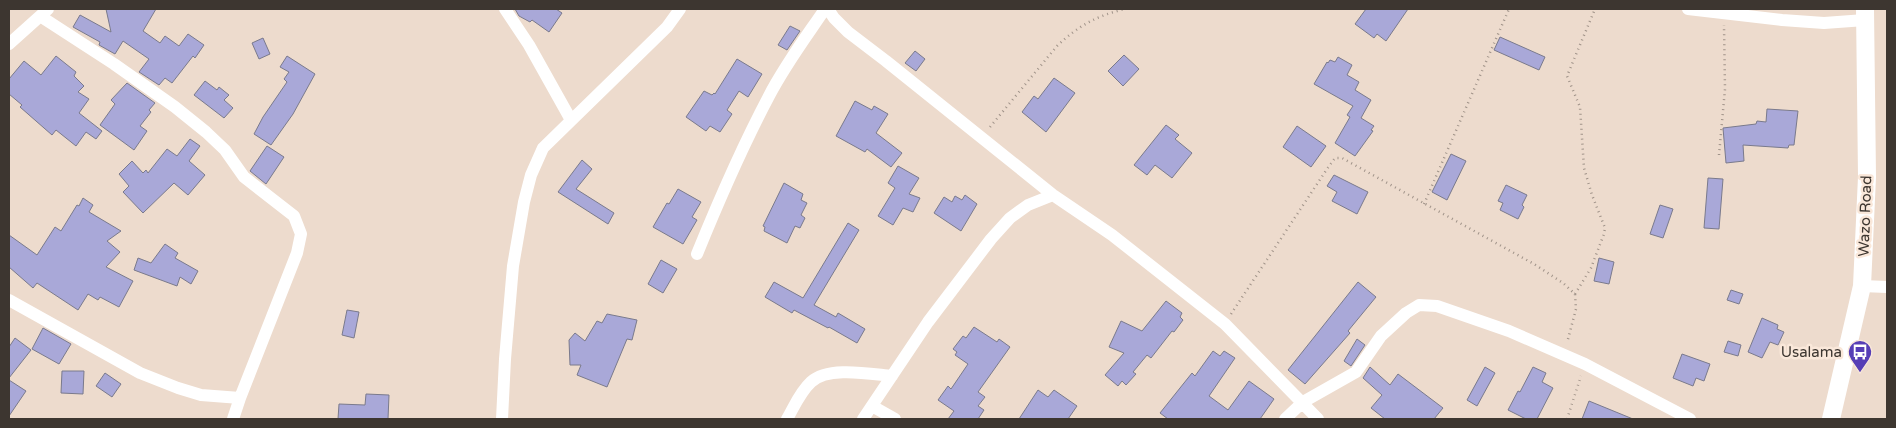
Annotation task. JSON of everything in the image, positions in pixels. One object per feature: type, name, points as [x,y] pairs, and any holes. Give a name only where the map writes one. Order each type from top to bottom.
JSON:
[{"type":"main road","name":"Wazo Road","points":[[1831,419],[1862,286],[1867,177],[1865,14]]},
{"type":"street","points":[[505,9],[529,44],[571,120]]},
{"type":"street","points":[[502,419],[513,266],[524,202],[531,176],[543,148],[667,27],[680,9]]},
{"type":"street","points":[[698,254],[715,209],[769,95],[794,53],[827,9],[848,32],[1053,195],[1112,235],[1225,324],[1318,419]]},
{"type":"street","points":[[1688,9],[1824,23],[1865,14]]},
{"type":"street","points":[[9,44],[44,13],[175,107],[206,132],[225,150],[244,177],[294,216],[301,234],[297,253],[240,398],[234,419]]},
{"type":"street","points":[[863,419],[928,322],[990,239],[1010,218],[1028,205],[1053,195]]},
{"type":"street","points":[[1862,286],[1887,287]]},
{"type":"street","points":[[9,300],[140,373],[201,395],[240,398]]},
{"type":"street","points":[[1285,419],[1303,402],[1356,372],[1381,336],[1406,313],[1420,306],[1437,306],[1509,331],[1585,364],[1690,419]]},
{"type":"street","points":[[788,419],[802,393],[811,382],[821,376],[835,373],[892,376]]},
{"type":"street","points":[[872,406],[895,419]]},
{"type":"path","points":[[981,137],[1057,46],[1070,34],[1086,22],[1124,9]]},
{"type":"path","points":[[1424,204],[1509,9]]},
{"type":"path","points":[[1563,355],[1576,309],[1575,294],[1591,268],[1605,228],[1584,168],[1580,107],[1567,76],[1595,9]]},
{"type":"path","points":[[1719,156],[1725,89],[1724,14]]},
{"type":"path","points":[[1225,324],[1335,158],[1342,158],[1534,264],[1563,283],[1575,294]]},
{"type":"path","points":[[1567,419],[1585,364]]},
{"type":"building","points":[[106,9],[156,9],[143,31],[160,43],[165,36],[179,46],[188,34],[204,45],[172,83],[165,78],[159,85],[139,72],[149,59],[123,41],[115,54],[99,45],[100,42],[73,27],[80,15],[111,32]]},
{"type":"building","points":[[515,9],[556,9],[562,13],[549,32],[532,20],[530,22],[519,16]]},
{"type":"building","points":[[1366,9],[1408,9],[1386,41],[1377,34],[1374,38],[1355,24]]},
{"type":"building","points":[[790,26],[800,31],[787,50],[778,45]]},
{"type":"building","points":[[1500,37],[1545,57],[1539,70],[1494,50]]},
{"type":"building","points":[[263,38],[270,54],[259,59],[252,43]]},
{"type":"building","points":[[915,51],[925,59],[916,71],[905,63]]},
{"type":"building","points":[[1124,55],[1139,69],[1123,86],[1108,71]]},
{"type":"building","points":[[56,56],[76,72],[74,76],[84,86],[78,92],[89,99],[79,113],[102,131],[96,139],[86,132],[76,146],[56,130],[52,135],[20,107],[22,105],[9,94],[9,79],[24,61],[41,75]]},
{"type":"building","points":[[287,56],[315,74],[293,114],[271,145],[254,134],[263,117],[287,82],[284,79],[289,72],[280,67]]},
{"type":"building","points":[[1338,57],[1352,65],[1347,75],[1359,82],[1355,90],[1371,100],[1361,118],[1374,126],[1371,130],[1373,131],[1355,156],[1335,143],[1350,117],[1347,115],[1353,106],[1314,84],[1327,62],[1330,60],[1335,62]]},
{"type":"building","points":[[737,59],[762,74],[748,97],[739,91],[727,110],[732,114],[720,132],[710,126],[706,131],[686,117],[704,91],[712,95],[715,94]]},
{"type":"building","points":[[1054,78],[1075,93],[1046,132],[1022,112],[1034,96],[1038,99]]},
{"type":"building","points":[[205,81],[217,90],[219,87],[229,95],[224,100],[233,108],[224,118],[194,95]]},
{"type":"building","points":[[127,83],[155,103],[149,110],[151,112],[140,126],[147,131],[134,150],[100,125],[115,104],[111,100]]},
{"type":"building","points":[[855,101],[872,110],[874,106],[888,114],[876,133],[902,153],[891,167],[867,149],[865,152],[836,136]]},
{"type":"building","points":[[1767,109],[1798,111],[1794,145],[1789,145],[1788,148],[1743,145],[1744,161],[1726,163],[1723,128],[1756,124],[1757,121],[1766,122]]},
{"type":"building","points":[[1166,125],[1179,135],[1175,139],[1192,153],[1172,178],[1155,165],[1147,175],[1134,165]]},
{"type":"building","points":[[1297,126],[1326,146],[1311,167],[1283,147]]},
{"type":"building","points":[[190,139],[200,146],[189,161],[205,175],[188,195],[174,183],[143,213],[123,192],[129,186],[119,174],[132,161],[143,173],[146,170],[148,173],[167,149],[177,156]]},
{"type":"building","points":[[267,146],[284,157],[266,184],[250,171]]},
{"type":"building","points":[[1451,154],[1466,161],[1447,200],[1432,192]]},
{"type":"building","points":[[582,160],[592,169],[576,189],[614,213],[608,224],[558,192]]},
{"type":"building","points":[[898,166],[919,178],[909,194],[920,198],[913,212],[903,208],[893,225],[878,216],[895,188],[888,183]]},
{"type":"building","points":[[1334,175],[1368,192],[1357,214],[1332,201],[1337,192],[1327,186]]},
{"type":"building","points":[[1708,178],[1723,179],[1719,229],[1704,228]]},
{"type":"building","points":[[784,183],[803,194],[801,200],[807,203],[801,215],[805,218],[800,228],[795,226],[787,243],[764,231],[765,227],[763,226]]},
{"type":"building","points":[[1506,185],[1527,195],[1518,219],[1500,210],[1503,203],[1498,201]]},
{"type":"building","points":[[678,189],[701,202],[692,217],[697,220],[683,244],[653,227]]},
{"type":"building","points":[[965,195],[977,204],[961,231],[934,213],[944,197],[952,202],[955,196],[962,200]]},
{"type":"building","points":[[83,198],[93,205],[89,212],[121,231],[107,241],[120,252],[106,267],[133,281],[119,307],[100,297],[98,300],[88,294],[78,310],[37,283],[33,288],[9,267],[9,235],[37,255],[55,227],[61,231]]},
{"type":"building","points":[[1660,205],[1673,209],[1663,238],[1650,234]]},
{"type":"building","points":[[848,223],[859,230],[814,305],[836,317],[838,313],[865,329],[857,343],[794,310],[792,313],[765,297],[774,282],[803,298]]},
{"type":"building","points":[[165,244],[178,253],[175,258],[198,271],[191,284],[180,277],[177,286],[134,270],[138,258],[151,263]]},
{"type":"building","points":[[1599,258],[1614,262],[1609,284],[1594,281]]},
{"type":"building","points":[[661,260],[677,269],[663,293],[648,284]]},
{"type":"building","points":[[1358,282],[1376,297],[1348,331],[1350,333],[1305,384],[1288,370]]},
{"type":"building","points":[[1731,290],[1743,294],[1739,304],[1727,300]]},
{"type":"building","points":[[1166,301],[1182,313],[1180,317],[1183,320],[1151,358],[1147,355],[1133,372],[1136,374],[1126,385],[1122,381],[1118,386],[1105,375],[1124,353],[1109,347],[1121,321],[1142,331]]},
{"type":"building","points":[[347,310],[359,312],[354,338],[342,335]]},
{"type":"building","points":[[607,314],[637,320],[632,340],[627,339],[607,387],[577,375],[581,365],[570,365],[569,340],[575,333],[585,341],[597,321],[602,323]]},
{"type":"building","points":[[1762,318],[1778,325],[1777,329],[1784,332],[1778,345],[1770,342],[1762,358],[1748,352]]},
{"type":"building","points":[[974,327],[997,342],[999,339],[1010,347],[978,392],[985,397],[978,406],[984,410],[978,419],[948,419],[954,411],[938,400],[948,386],[951,389],[968,364],[955,355],[957,352],[953,349],[963,336],[966,338]]},
{"type":"building","points":[[43,328],[71,344],[59,364],[32,349]]},
{"type":"building","points":[[15,338],[31,350],[9,378],[9,347]]},
{"type":"building","points":[[1357,339],[1365,345],[1351,366],[1344,361]]},
{"type":"building","points":[[1728,341],[1741,345],[1738,356],[1724,352]]},
{"type":"building","points":[[1213,351],[1220,356],[1224,351],[1235,358],[1209,396],[1228,410],[1249,381],[1274,399],[1260,419],[1168,419],[1160,413],[1192,373],[1195,376]]},
{"type":"building","points":[[1682,354],[1710,364],[1704,381],[1696,378],[1693,386],[1673,378]]},
{"type":"building","points":[[1370,367],[1390,385],[1398,374],[1443,408],[1434,419],[1385,419],[1371,408],[1382,395],[1363,378]]},
{"type":"building","points":[[1485,367],[1495,373],[1477,406],[1467,400]]},
{"type":"building","points":[[1533,367],[1546,373],[1542,382],[1553,388],[1537,419],[1526,419],[1508,410]]},
{"type":"building","points":[[62,371],[84,371],[83,394],[61,393]]},
{"type":"building","points":[[105,373],[121,384],[112,397],[96,386]]},
{"type":"building","points":[[9,380],[26,391],[9,416]]},
{"type":"building","points":[[1038,390],[1048,397],[1054,390],[1077,406],[1068,419],[1019,419]]},
{"type":"building","points":[[366,394],[389,395],[388,419],[338,419],[339,404],[365,405]]},
{"type":"building","points":[[1589,401],[1633,419],[1582,419]]},
{"type":"place","name":"Usalama","points":[[1860,373]]}]
